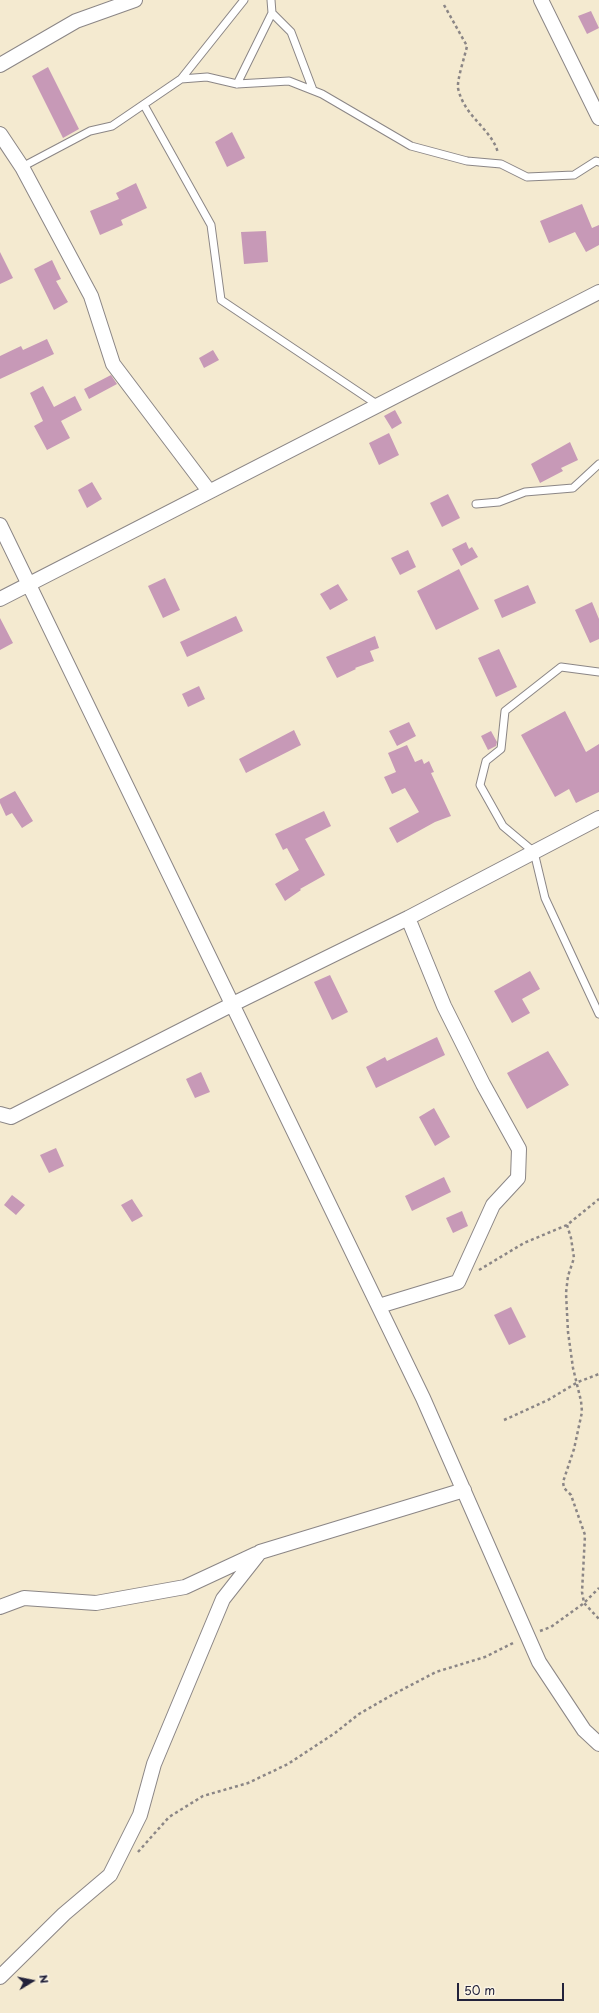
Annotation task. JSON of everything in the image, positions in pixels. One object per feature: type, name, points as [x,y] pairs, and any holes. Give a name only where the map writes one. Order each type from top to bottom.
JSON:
[{"type":"street","points":[[0,65],[76,21],[135,0]]},
{"type":"street","points":[[541,0],[599,118]]},
{"type":"street","points":[[0,134],[22,167],[91,296],[113,364],[209,491]]},
{"type":"street","points":[[0,599],[599,292]]},
{"type":"street","points":[[0,525],[30,584],[423,1398],[539,1662],[584,1730],[599,1744]]},
{"type":"street","points":[[0,1114],[11,1117],[233,1004],[408,918],[599,818]]},
{"type":"street","points":[[379,1306],[458,1282],[493,1205],[518,1178],[519,1149],[483,1084],[444,1006],[408,918]]},
{"type":"street","points":[[0,1607],[24,1598],[96,1603],[185,1588],[260,1552],[464,1490]]},
{"type":"street","points":[[0,1977],[64,1914],[110,1875],[140,1815],[154,1764],[223,1599],[260,1552]]},
{"type":"lane","points":[[22,167],[90,131],[112,126],[181,79],[244,0]]},
{"type":"lane","points":[[237,84],[272,13],[271,0]]},
{"type":"lane","points":[[272,13],[291,32],[312,90]]},
{"type":"lane","points":[[181,79],[207,77],[237,84],[290,81],[312,90],[411,146],[467,161],[501,164],[527,177],[574,175],[596,161],[599,162]]},
{"type":"lane","points":[[144,104],[211,225],[221,300],[378,405]]},
{"type":"lane","points":[[476,504],[499,502],[525,492],[573,488],[599,464]]},
{"type":"lane","points":[[599,672],[561,667],[506,711],[501,748],[486,761],[480,785],[503,826],[534,852],[544,898],[599,1014]]},
{"type":"path","points":[[444,5],[467,46],[458,88],[468,113],[496,143],[501,164]]},
{"type":"path","points":[[478,1270],[524,1244],[567,1225],[599,1199]]},
{"type":"path","points":[[567,1225],[572,1238],[574,1258],[568,1276],[566,1293],[568,1332],[573,1368],[578,1382],[581,1401],[581,1420],[569,1467],[563,1482],[564,1488],[571,1495],[585,1535],[582,1592],[584,1603],[599,1619]]},
{"type":"path","points":[[504,1420],[548,1400],[578,1382],[599,1374]]},
{"type":"path","points":[[136,1854],[169,1817],[203,1796],[248,1783],[288,1764],[335,1733],[359,1714],[436,1672],[485,1657],[551,1626],[584,1603],[599,1588]]},
{"type":"building","points":[[591,11],[599,28],[587,34],[578,16]]},
{"type":"building","points":[[48,67],[79,129],[63,138],[32,76]]},
{"type":"building","points":[[232,132],[245,158],[227,167],[215,142]]},
{"type":"building","points":[[136,183],[147,208],[121,220],[123,225],[100,235],[90,211],[119,199],[116,193]]},
{"type":"building","points":[[582,204],[592,228],[599,225],[599,245],[586,252],[575,232],[549,243],[540,221]]},
{"type":"building","points":[[266,231],[268,262],[244,264],[241,232]]},
{"type":"building","points":[[0,252],[13,278],[0,284]]},
{"type":"building","points":[[52,260],[61,279],[56,281],[68,302],[54,310],[34,269]]},
{"type":"building","points":[[47,339],[54,354],[0,379],[0,356],[21,346],[23,350]]},
{"type":"building","points":[[213,350],[219,360],[204,368],[199,358]]},
{"type":"building","points":[[111,375],[117,384],[89,399],[84,389]]},
{"type":"building","points":[[43,386],[54,407],[75,396],[82,410],[61,421],[70,438],[47,450],[34,426],[43,421],[30,393]]},
{"type":"building","points":[[395,410],[402,423],[392,429],[384,416]]},
{"type":"building","points":[[389,433],[399,455],[379,465],[369,443]]},
{"type":"building","points":[[570,442],[578,460],[561,468],[563,471],[540,483],[531,464]]},
{"type":"building","points":[[92,482],[102,499],[87,508],[78,490]]},
{"type":"building","points":[[448,494],[460,518],[442,527],[430,503]]},
{"type":"building","points":[[466,542],[469,549],[472,547],[478,557],[461,566],[452,549]]},
{"type":"building","points":[[408,550],[416,567],[400,575],[391,558]]},
{"type":"building","points":[[459,569],[479,609],[436,630],[417,591]]},
{"type":"building","points":[[165,578],[180,610],[163,618],[148,586]]},
{"type":"building","points":[[338,584],[348,600],[330,610],[320,594]]},
{"type":"building","points":[[528,585],[536,603],[502,618],[494,600]]},
{"type":"building","points":[[592,602],[599,619],[599,639],[590,643],[575,610]]},
{"type":"building","points":[[236,616],[243,631],[187,657],[180,642]]},
{"type":"building","points":[[0,618],[13,643],[0,650]]},
{"type":"building","points":[[375,636],[379,648],[370,651],[374,661],[355,668],[356,669],[337,678],[326,657]]},
{"type":"building","points":[[499,649],[517,687],[496,697],[478,658]]},
{"type":"building","points":[[199,686],[205,699],[188,707],[182,694]]},
{"type":"building","points":[[565,711],[586,752],[599,744],[599,792],[576,803],[569,789],[555,797],[521,735]]},
{"type":"building","points":[[409,722],[416,736],[397,746],[389,731]]},
{"type":"building","points":[[294,730],[301,745],[246,773],[239,759]]},
{"type":"building","points":[[491,731],[497,742],[496,746],[488,750],[481,736]]},
{"type":"building","points":[[407,745],[415,762],[422,759],[424,764],[429,761],[434,772],[431,773],[451,816],[435,822],[397,843],[389,828],[419,812],[405,788],[392,794],[384,777],[396,772],[388,753]]},
{"type":"building","points":[[15,791],[33,821],[22,828],[12,813],[6,816],[0,803],[0,799]]},
{"type":"building","points":[[324,811],[331,826],[305,839],[325,875],[300,889],[301,890],[285,901],[275,884],[299,870],[287,848],[283,850],[275,834]]},
{"type":"building","points":[[530,971],[540,989],[522,999],[530,1013],[512,1023],[494,991]]},
{"type":"building","points":[[330,975],[348,1012],[332,1020],[314,982]]},
{"type":"building","points":[[437,1037],[445,1055],[376,1088],[366,1067],[385,1057],[387,1061]]},
{"type":"building","points":[[548,1051],[569,1085],[527,1109],[507,1073]]},
{"type":"building","points":[[201,1072],[210,1092],[195,1098],[186,1079]]},
{"type":"building","points":[[434,1108],[450,1137],[435,1146],[419,1117]]},
{"type":"building","points":[[56,1148],[64,1166],[49,1173],[40,1155]]},
{"type":"building","points":[[444,1177],[451,1192],[412,1211],[405,1196]]},
{"type":"building","points":[[12,1195],[25,1205],[16,1215],[4,1205]]},
{"type":"building","points":[[132,1199],[143,1216],[132,1222],[121,1205]]},
{"type":"building","points":[[462,1211],[468,1226],[453,1233],[446,1218]]},
{"type":"building","points":[[511,1307],[526,1337],[509,1345],[494,1315]]}]
